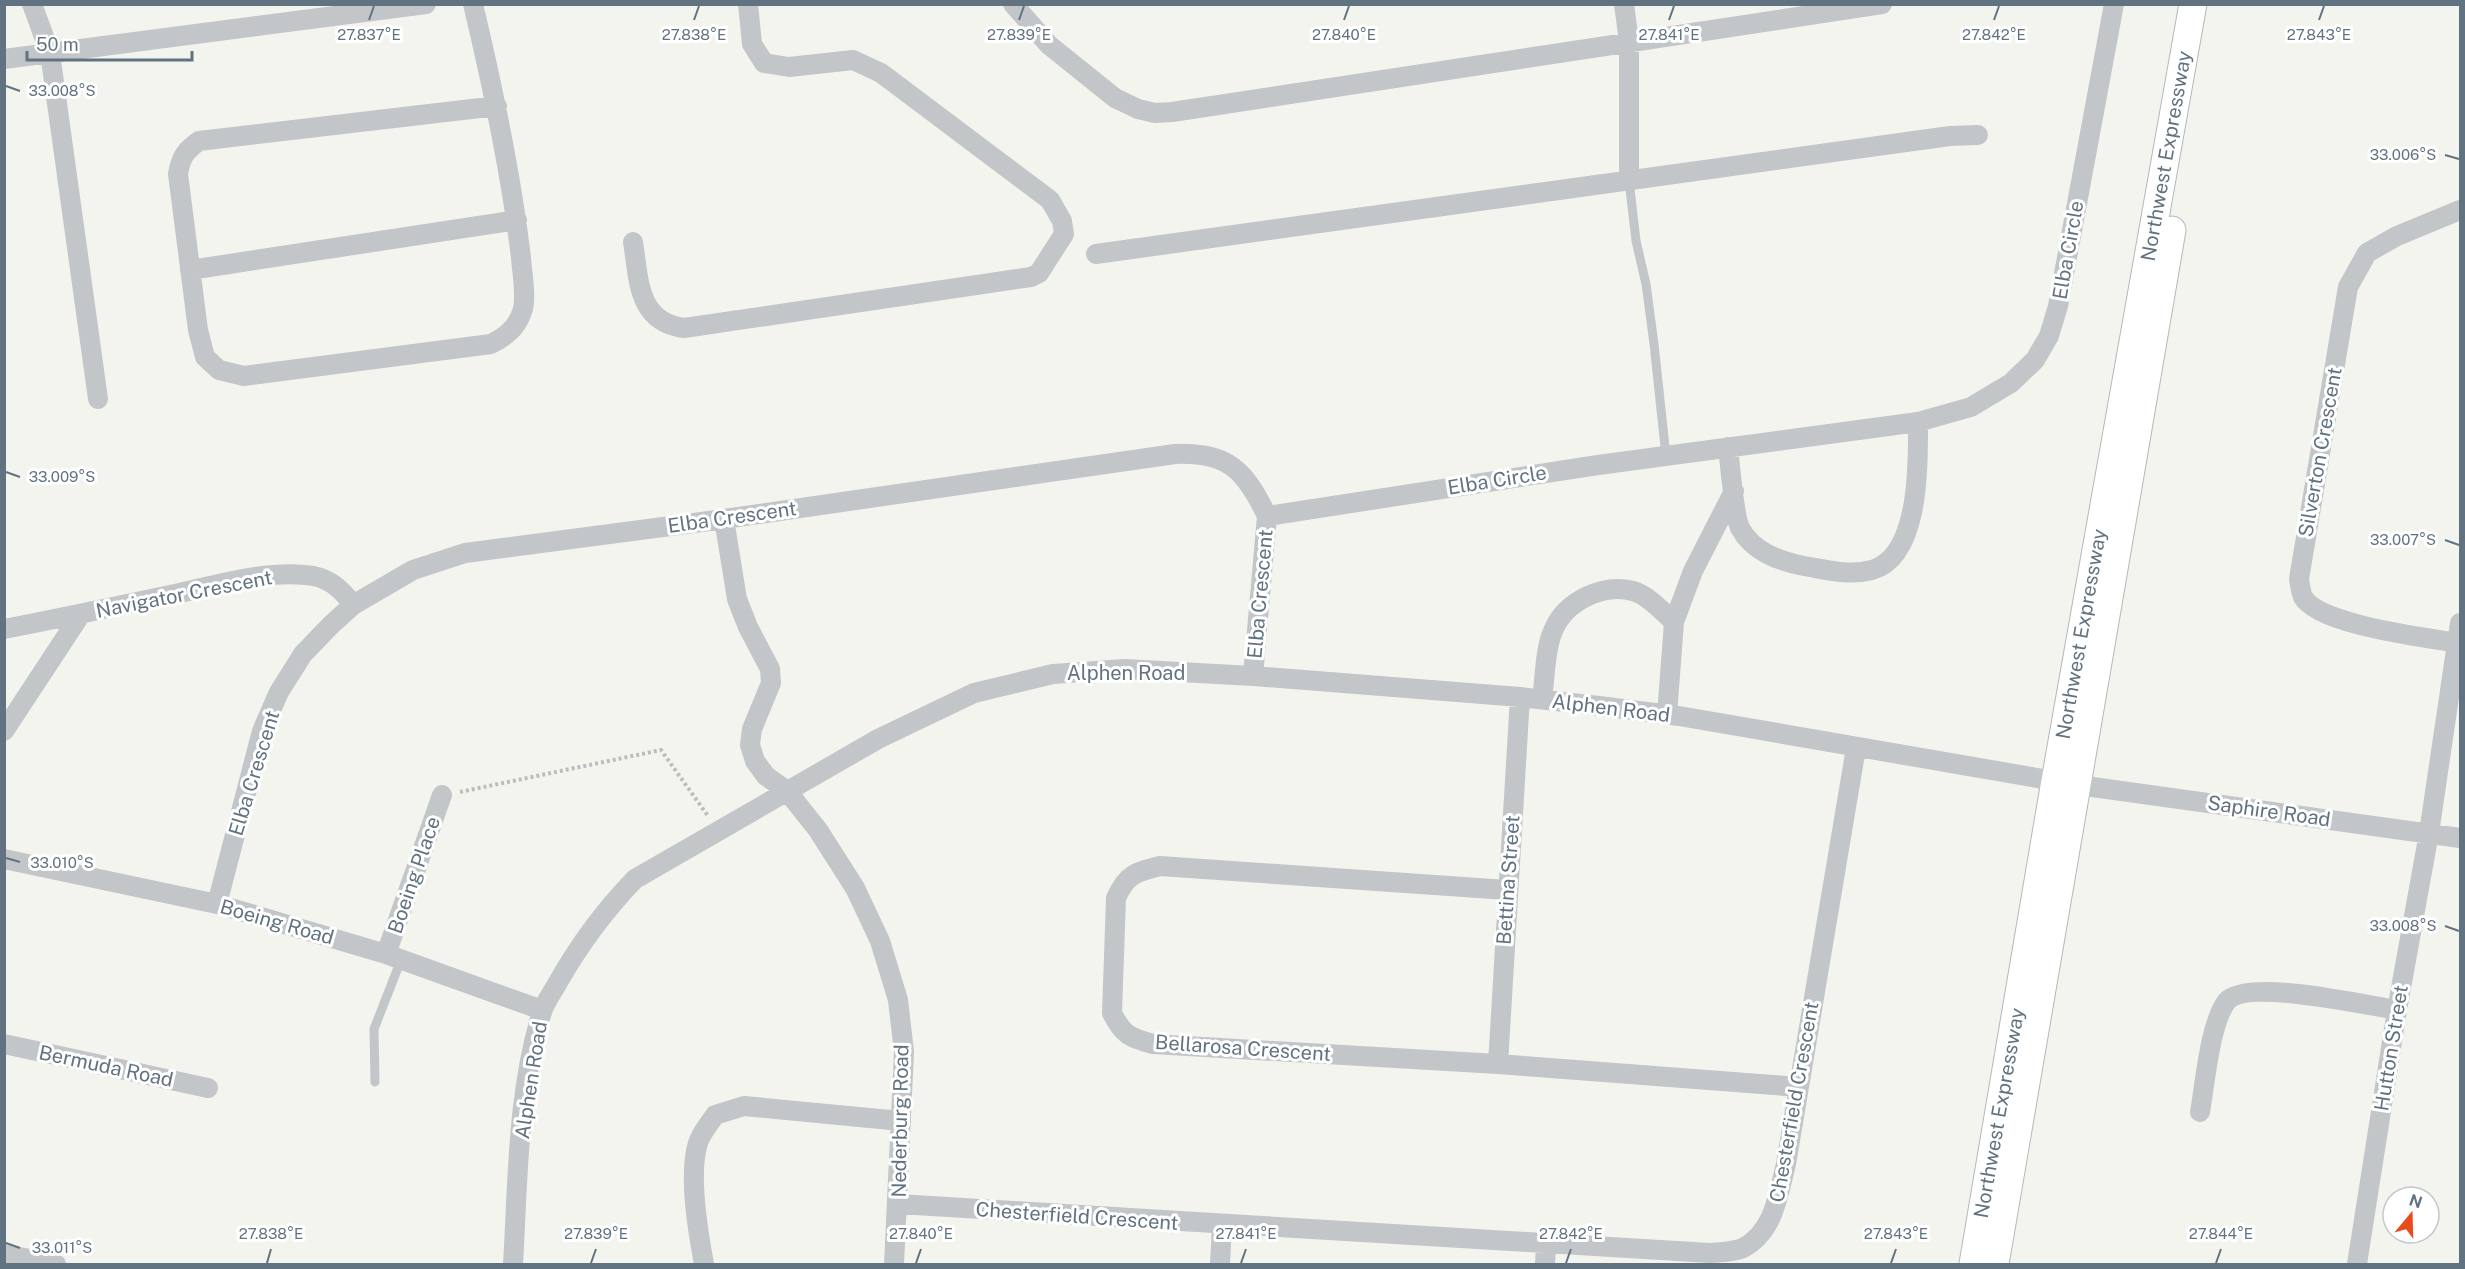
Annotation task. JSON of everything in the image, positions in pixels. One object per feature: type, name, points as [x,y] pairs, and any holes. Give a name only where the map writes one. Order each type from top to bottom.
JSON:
[{"type":"main road","name":"Northwest Expressway","points":[[1995,1264],[2067,783],[2193,4]]},
{"type":"main road","name":"Northwest Expressway","points":[[1973,1264],[2067,783],[2211,4]]},
{"type":"street","points":[[32,4],[50,53],[98,399]]},
{"type":"street","points":[[4,59],[426,4]]},
{"type":"street","points":[[472,4],[497,106],[517,220],[523,282],[523,310],[511,333],[491,344],[244,376],[219,370],[205,357],[198,330],[178,174],[180,161],[186,150],[199,141],[497,106]]},
{"type":"street","points":[[633,242],[640,289],[645,304],[661,320],[671,326],[684,328],[1031,277],[1039,273],[1064,234],[1062,221],[1050,200],[880,73],[853,60],[789,67],[764,63],[752,44],[748,4]]},
{"type":"street","points":[[1013,4],[1049,45],[1115,98],[1138,109],[1155,113],[1882,4]]},
{"type":"street","points":[[1624,4],[1629,42],[1629,180]]},
{"type":"street","name":"Elba Circle","points":[[1267,516],[1728,447],[1918,422],[1971,407],[2011,383],[2035,360],[2049,336],[2058,306],[2114,4]]},
{"type":"street","points":[[1096,254],[1950,136],[1978,135]]},
{"type":"street","name":"Silverton Crescent","points":[[2457,643],[2345,622],[2319,611],[2304,598],[2299,579],[2348,287],[2367,253],[2397,236],[2460,210]]},
{"type":"street","points":[[190,270],[517,220]]},
{"type":"street","points":[[1728,447],[1738,526],[1750,544],[1771,556],[1801,565],[1846,573],[1874,569],[1893,556],[1908,525],[1914,506],[1918,467],[1918,422]]},
{"type":"street","name":"Elba Crescent","points":[[217,904],[262,731],[279,692],[303,654],[353,605],[413,570],[465,553],[724,519],[1175,454],[1202,453],[1226,462],[1244,477],[1258,496],[1267,516],[1253,676]]},
{"type":"street","points":[[1667,715],[1674,622],[1693,571],[1734,491]]},
{"type":"street","name":"Nederburg Road","points":[[724,519],[737,599],[748,627],[770,669],[771,683],[752,729],[750,745],[755,760],[766,776],[787,791],[818,830],[855,888],[880,941],[898,1000],[904,1052],[894,1264]]},
{"type":"street","name":"Navigator Crescent","points":[[4,629],[233,581],[306,574],[328,580],[343,591],[353,605]]},
{"type":"street","points":[[1542,699],[1552,632],[1561,615],[1574,604],[1605,589],[1635,591],[1674,622]]},
{"type":"street","points":[[4,731],[81,614]]},
{"type":"street","name":"Hutton Street","points":[[2357,1264],[2397,1010],[2455,686],[2460,623]]},
{"type":"street","name":"Alphen Road","points":[[513,1264],[521,1129],[527,1074],[542,1010],[576,950],[608,906],[635,879],[718,830],[878,739],[974,693],[1053,674],[1125,669],[1253,676],[1520,697],[1667,715],[2067,783]]},
{"type":"street","name":"Bettina Street","points":[[1498,1064],[1520,697]]},
{"type":"street","name":"Chesterfield Crescent","points":[[898,1204],[1710,1253],[1742,1248],[1762,1233],[1774,1211],[1786,1164],[1856,748]]},
{"type":"street","name":"Saphire Road","points":[[2067,783],[2460,838]]},
{"type":"street","name":"Boeing Place","points":[[394,957],[442,795]]},
{"type":"street","name":"Boeing Road","points":[[4,859],[217,904],[394,957],[542,1010]]},
{"type":"street","name":"Bellarosa Crescent","points":[[1507,890],[1160,866],[1138,871],[1124,882],[1116,898],[1112,1013],[1120,1029],[1132,1039],[1153,1044],[1498,1064],[1799,1088]]},
{"type":"street","points":[[2200,1112],[2216,1019],[2228,1000],[2246,992],[2268,990],[2397,1010]]},
{"type":"street","name":"Bermuda Road","points":[[4,1044],[208,1088]]},
{"type":"street","points":[[704,1264],[697,1227],[694,1174],[698,1143],[715,1115],[744,1106],[901,1121]]},
{"type":"street","points":[[1220,1264],[1222,1225]]},
{"type":"street","points":[[1545,1264],[1546,1244]]},
{"type":"street","points":[[4,1254],[56,1264]]},
{"type":"lane","points":[[1629,180],[1636,241],[1646,284],[1666,456]]},
{"type":"lane","points":[[375,1082],[374,1029],[394,957]]},
{"type":"path","points":[[442,795],[661,750],[718,830]]}]
